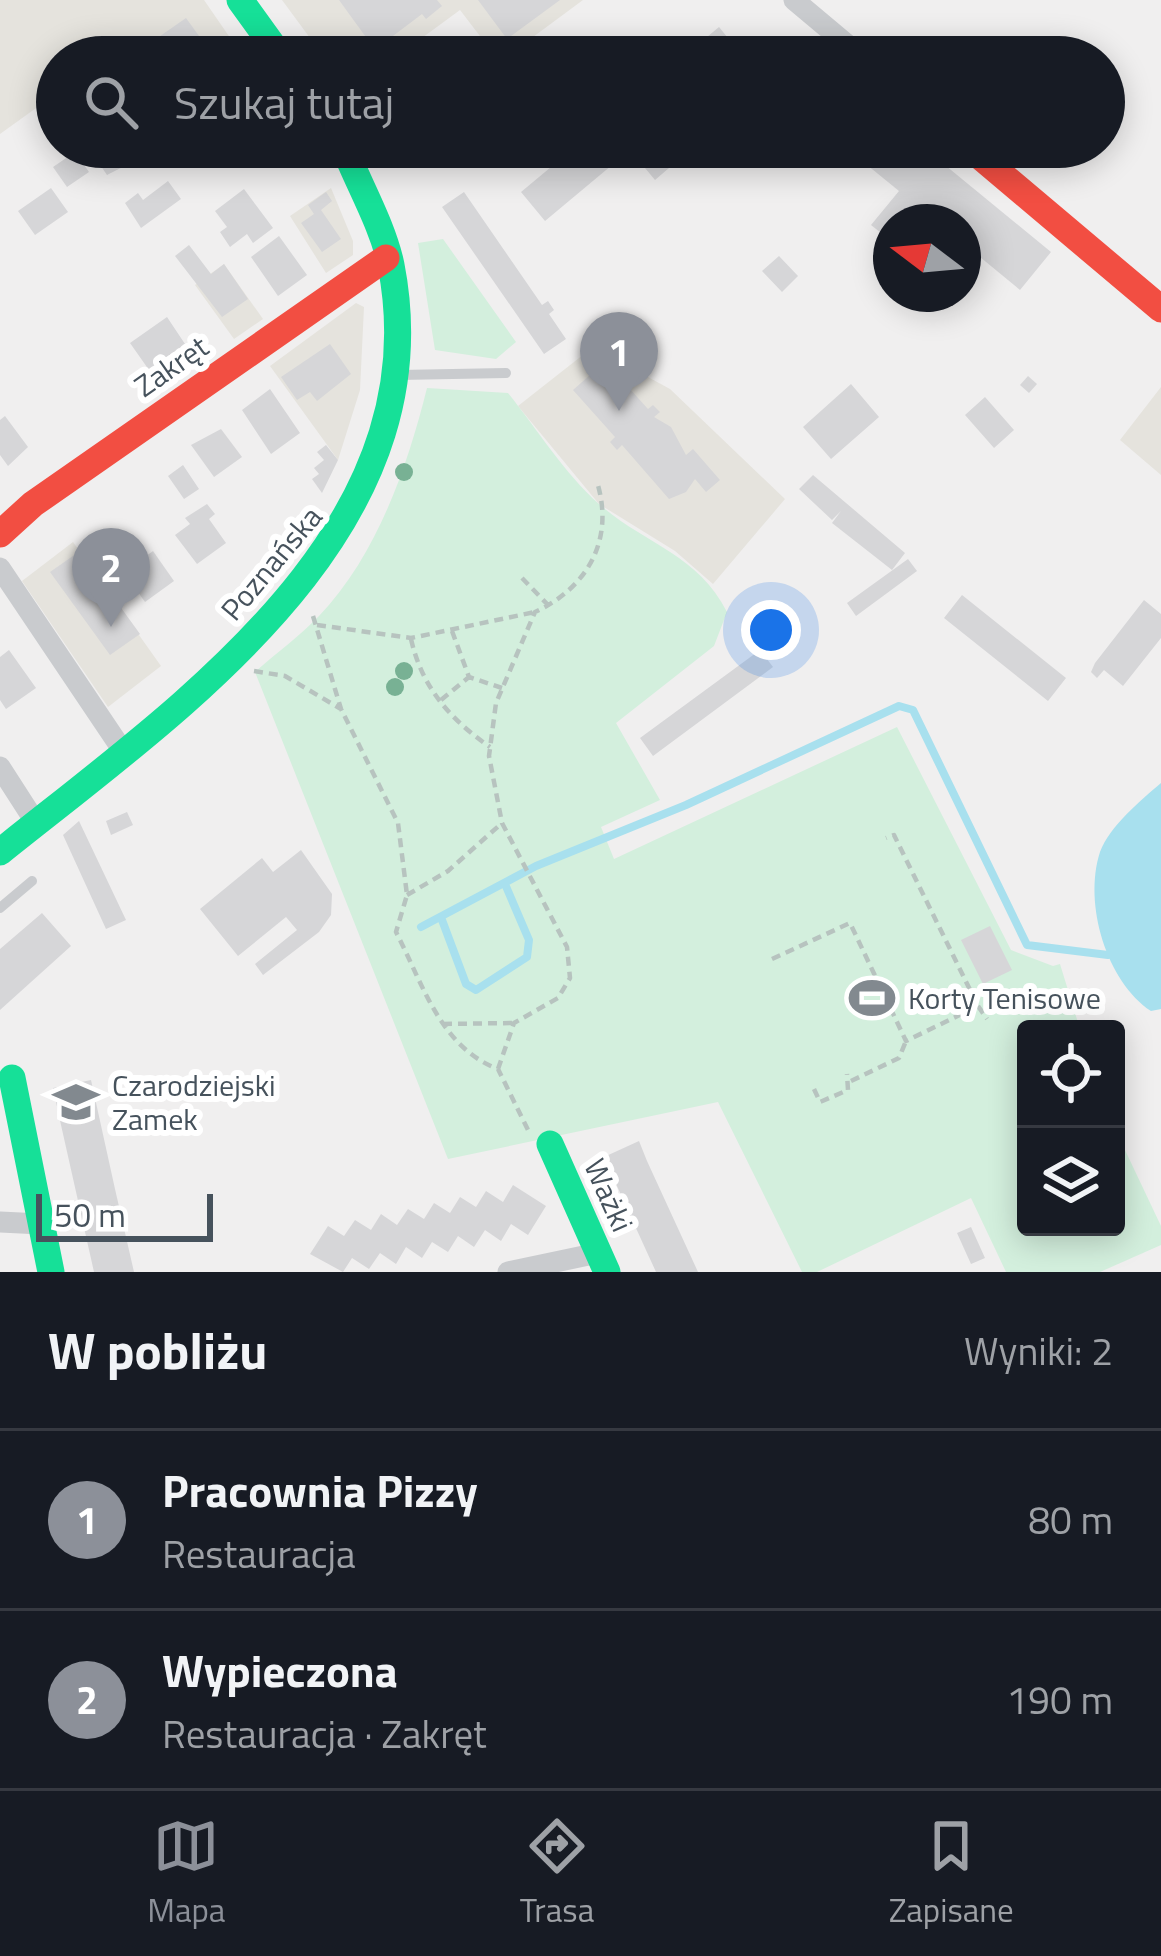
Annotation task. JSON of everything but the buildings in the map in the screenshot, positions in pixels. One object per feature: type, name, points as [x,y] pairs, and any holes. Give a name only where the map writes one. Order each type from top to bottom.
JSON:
[{"type":"street","points":[[240,0],[265,36]]},
{"type":"street","points":[[794,0],[837,36]]},
{"type":"street","name":"Poznańska","points":[[0,852],[269,624],[320,563],[369,481],[389,418],[396,325],[386,258],[354,168]]},
{"type":"street","points":[[994,168],[1161,309]]},
{"type":"street","name":"Zakręt","points":[[0,534],[33,504],[386,258]]},
{"type":"street","points":[[0,568],[123,751]]},
{"type":"street","points":[[0,767],[36,823]]},
{"type":"street","points":[[12,1078],[51,1272]]},
{"type":"street","name":"Ważki","points":[[550,1144],[602,1263]]},
{"type":"street","points":[[0,1222],[41,1224]]},
{"type":"street","points":[[508,1272],[602,1263]]},
{"type":"lane","points":[[395,375],[506,373]]},
{"type":"lane","points":[[0,908],[32,881]]},
{"type":"path","points":[[317,626],[411,638],[549,606],[581,583],[593,562],[603,502],[597,482]]},
{"type":"path","points":[[522,578],[549,606]]},
{"type":"path","points":[[443,1024],[514,1023],[558,998],[570,978],[567,947],[523,855],[502,823],[490,747],[502,688],[535,612]]},
{"type":"path","points":[[313,616],[341,709],[398,823],[407,895],[396,932],[452,1042],[472,1059],[498,1069]]},
{"type":"path","points":[[452,631],[470,677],[502,688]]},
{"type":"path","points":[[411,638],[416,662],[454,722],[490,747]]},
{"type":"path","points":[[251,669],[285,676],[341,709]]},
{"type":"path","points":[[439,701],[470,677]]},
{"type":"path","points":[[407,895],[448,871],[502,823]]},
{"type":"path","points":[[886,838],[894,835],[987,1019]]},
{"type":"path","points":[[772,959],[850,923],[906,1041]]},
{"type":"path","points":[[814,1089],[820,1102],[848,1090],[849,1078],[899,1058],[906,1041],[978,1006]]},
{"type":"path","points":[[514,1023],[498,1069],[522,1120]]},
{"type":"shaded area","points":[[0,0],[204,0],[229,36],[36,36],[36,108],[0,134]]},
{"type":"shaded area","points":[[282,0],[583,0],[534,36],[480,36],[460,10],[425,36],[309,36]]},
{"type":"shaded area","points":[[331,188],[353,241],[353,255],[326,273],[290,216]]},
{"type":"shaded area","points":[[224,264],[263,319],[234,339],[195,285]]},
{"type":"shaded area","points":[[356,303],[364,307],[360,390],[338,460],[270,366]]},
{"type":"shaded area","points":[[593,347],[670,389],[785,499],[713,584],[675,551],[599,504],[518,406]]},
{"type":"shaded area","points":[[1161,387],[1161,475],[1120,440]]},
{"type":"shaded area","points":[[73,542],[161,666],[108,707],[22,581]]},
{"type":"green space","points":[[443,239],[516,342],[496,359],[435,350],[418,243]]},
{"type":"green space","points":[[427,388],[508,393],[587,492],[616,518],[686,563],[715,592],[727,612],[714,646],[616,723],[660,800],[601,827],[614,859],[897,727],[1011,950],[1053,966],[1060,964],[1077,1020],[1017,1020],[1017,1236],[1125,1236],[1125,1150],[1161,1226],[1161,1245],[1100,1272],[1006,1272],[971,1198],[817,1272],[802,1272],[718,1102],[448,1159],[255,672],[319,616],[358,566],[410,449]]},
{"type":"water","points":[[1161,783],[1161,1009],[1151,1011],[1135,998],[1111,962],[1095,895],[1100,852],[1111,833]]},
{"type":"waterway","points":[[421,927],[536,866],[686,805],[899,706],[913,710],[1027,945],[1108,955]]},
{"type":"waterway","points":[[442,920],[466,984],[476,990],[527,957],[529,940],[505,884]]},
{"type":"traffic: fast","points":[[240,0],[266,36]]},
{"type":"traffic: fast","points":[[0,852],[216,673],[282,604],[337,530],[377,449],[396,361],[391,265],[353,168]]},
{"type":"traffic: fast","points":[[12,1078],[51,1272]]},
{"type":"traffic: fast","points":[[550,1144],[607,1272]]},
{"type":"traffic: jam","points":[[994,168],[1161,309]]},
{"type":"traffic: jam","points":[[0,534],[33,504],[386,258]]},
{"type":"place","name":"Pracownia Pizzy","points":[[619,411]]},
{"type":"place","name":"Wypieczona","points":[[111,627]]},
{"type":"place","name":"Korty Tenisowe","points":[[872,998]]},
{"type":"place","name":"Czarodziejski Zamek","points":[[76,1102]]}]
